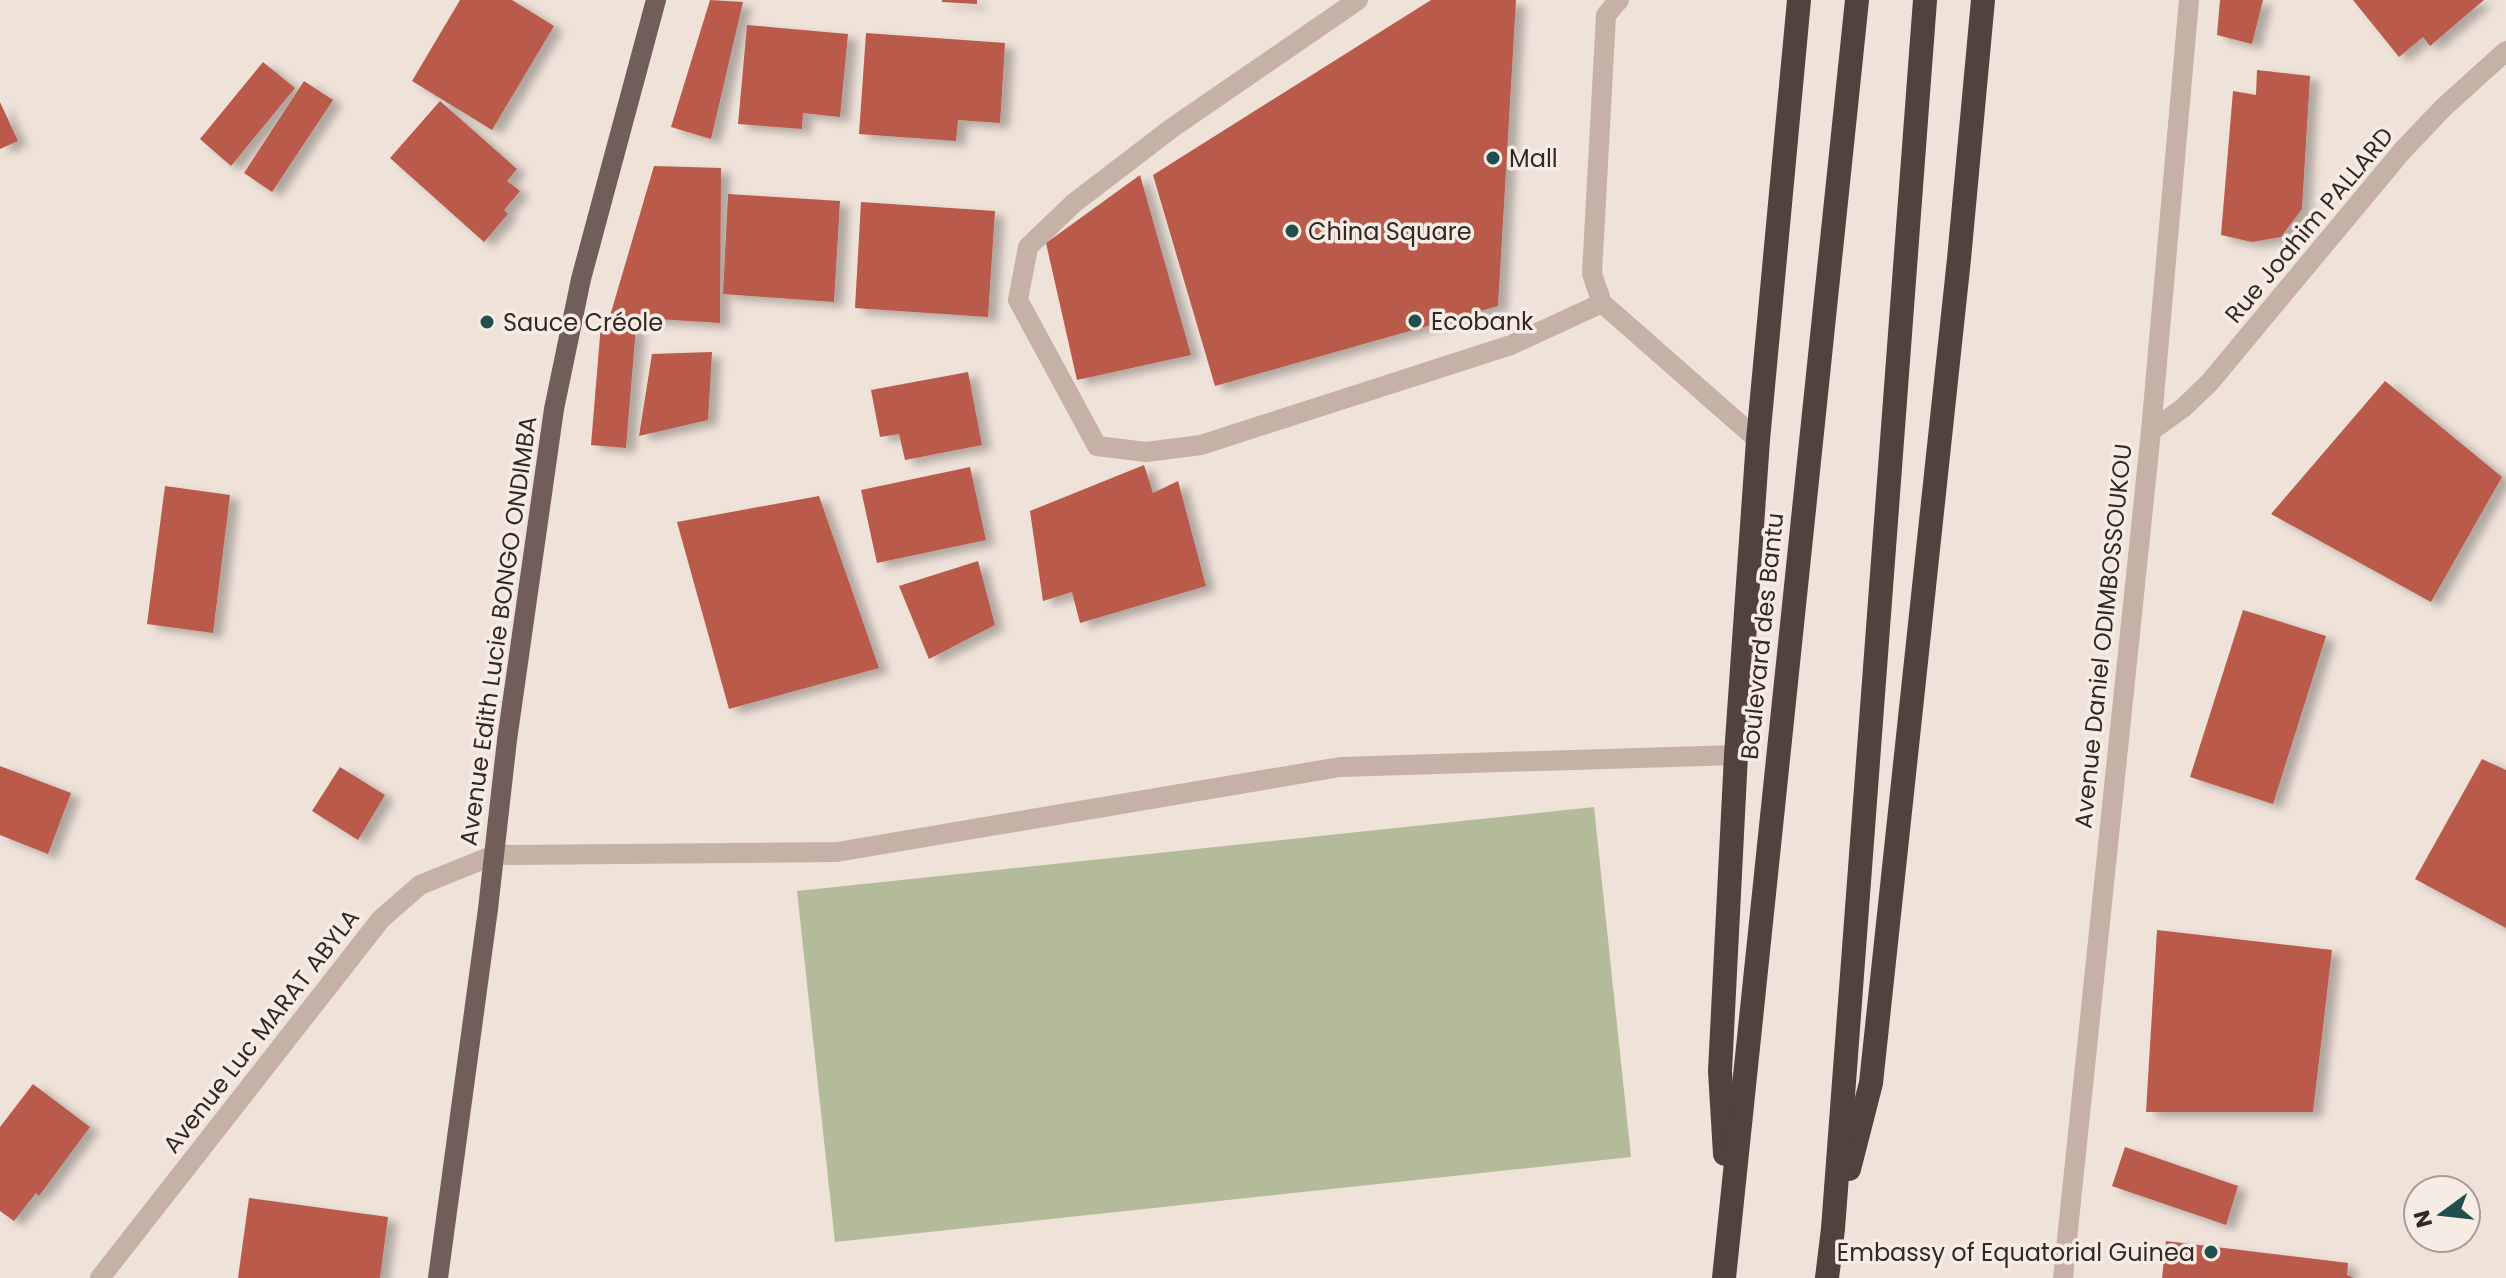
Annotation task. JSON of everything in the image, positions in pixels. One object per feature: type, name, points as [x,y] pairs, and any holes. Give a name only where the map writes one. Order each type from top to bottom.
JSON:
[{"type":"highway","points":[[1730,1222],[1720,1071],[1736,755],[1758,440],[1799,0]]},
{"type":"highway","name":"Boulevard des Bantu","points":[[1724,1278],[1857,0]]},
{"type":"highway","points":[[1827,1278],[1925,0]]},
{"type":"highway","points":[[1833,1229],[1871,1083],[1959,259],[1983,0]]},
{"type":"main road","name":"Avenue Edith Lucie BONGO ONDIMBA","points":[[438,1278],[507,740],[554,409],[581,279],[656,0]]},
{"type":"street","points":[[1358,0],[1172,128],[1074,203],[1028,247],[1018,300],[1097,446],[1146,452],[1201,445],[1511,345],[1602,303]]},
{"type":"street","points":[[1619,0],[1606,15],[1592,274],[1602,303],[1758,440]]},
{"type":"street","name":"Avenue Daniel ODIMBOSSOUKOU","points":[[2063,1278],[2151,431],[2189,0]]},
{"type":"street","name":"Rue Joahim PALLARD","points":[[2151,431],[2183,408],[2210,382],[2403,150],[2444,107],[2506,51]]},
{"type":"street","points":[[494,855],[837,852],[1340,767],[1736,755]]},
{"type":"street","name":"Avenue Luc MARAT ABYLA","points":[[100,1278],[381,919],[420,885],[494,855]]},
{"type":"green space","points":[[1594,807],[1631,1157],[835,1242],[797,891]]},
{"type":"building","points":[[460,0],[512,0],[554,26],[492,130],[412,81]]},
{"type":"building","points":[[710,0],[743,2],[711,139],[671,127]]},
{"type":"building","points":[[977,0],[977,4],[942,2]]},
{"type":"building","points":[[1431,0],[1516,0],[1498,306],[1215,386],[1153,175]]},
{"type":"building","points":[[2220,0],[2263,0],[2252,44],[2217,35]]},
{"type":"building","points":[[2353,0],[2484,0],[2430,46],[2423,37],[2399,57]]},
{"type":"building","points":[[747,25],[848,34],[840,117],[803,113],[802,129],[738,124]]},
{"type":"building","points":[[866,33],[1005,43],[1000,123],[958,120],[956,141],[859,134]]},
{"type":"building","points":[[263,62],[295,88],[231,166],[200,139]]},
{"type":"building","points":[[2257,70],[2310,76],[2302,209],[2281,237],[2252,242],[2221,235],[2233,91],[2256,95]]},
{"type":"building","points":[[304,81],[333,100],[272,192],[244,173]]},
{"type":"building","points":[[440,101],[517,169],[507,181],[520,191],[504,210],[508,214],[484,242],[390,158]]},
{"type":"building","points":[[0,102],[18,141],[0,149]]},
{"type":"building","points":[[654,166],[721,168],[720,323],[610,316]]},
{"type":"building","points":[[1140,175],[1191,355],[1077,380],[1046,243]]},
{"type":"building","points":[[728,194],[840,201],[834,302],[723,294]]},
{"type":"building","points":[[861,202],[995,211],[988,317],[855,308]]},
{"type":"building","points":[[601,324],[636,327],[626,448],[591,445]]},
{"type":"building","points":[[712,352],[708,420],[639,436],[652,354]]},
{"type":"building","points":[[968,372],[982,445],[905,460],[899,434],[880,437],[871,390]]},
{"type":"building","points":[[2385,381],[2502,477],[2431,602],[2271,514]]},
{"type":"building","points":[[1144,465],[1153,493],[1178,481],[1206,586],[1080,623],[1072,592],[1043,601],[1030,511]]},
{"type":"building","points":[[970,467],[986,540],[877,563],[861,490]]},
{"type":"building","points":[[165,486],[230,495],[213,633],[147,624]]},
{"type":"building","points":[[819,496],[879,668],[729,709],[677,522]]},
{"type":"building","points":[[978,561],[995,625],[929,659],[899,586]]},
{"type":"building","points":[[2243,610],[2326,636],[2273,804],[2190,777]]},
{"type":"building","points":[[2482,759],[2506,770],[2506,928],[2415,879]]},
{"type":"building","points":[[0,766],[71,793],[48,854],[0,835]]},
{"type":"building","points":[[340,767],[385,795],[358,840],[312,811]]},
{"type":"building","points":[[2157,930],[2332,950],[2313,1112],[2146,1112]]},
{"type":"building","points":[[33,1084],[90,1127],[39,1196],[36,1193],[14,1221],[0,1211],[0,1127]]},
{"type":"building","points":[[2125,1147],[2238,1186],[2226,1225],[2112,1186]]},
{"type":"building","points":[[249,1198],[388,1217],[380,1278],[238,1278]]},
{"type":"building","name":"Embassy of Equatorial Guinea","points":[[2166,1241],[2348,1263],[2347,1275],[2354,1278],[2162,1278]]},
{"type":"place","name":"Mall","points":[[1493,158]]},
{"type":"place","name":"China Square","points":[[1292,231]]},
{"type":"place","name":"Ecobank","points":[[1415,321]]},
{"type":"place","name":"Sauce Créole","points":[[487,322]]},
{"type":"place","name":"Embassy of Equatorial Guinea","points":[[2211,1252]]}]
